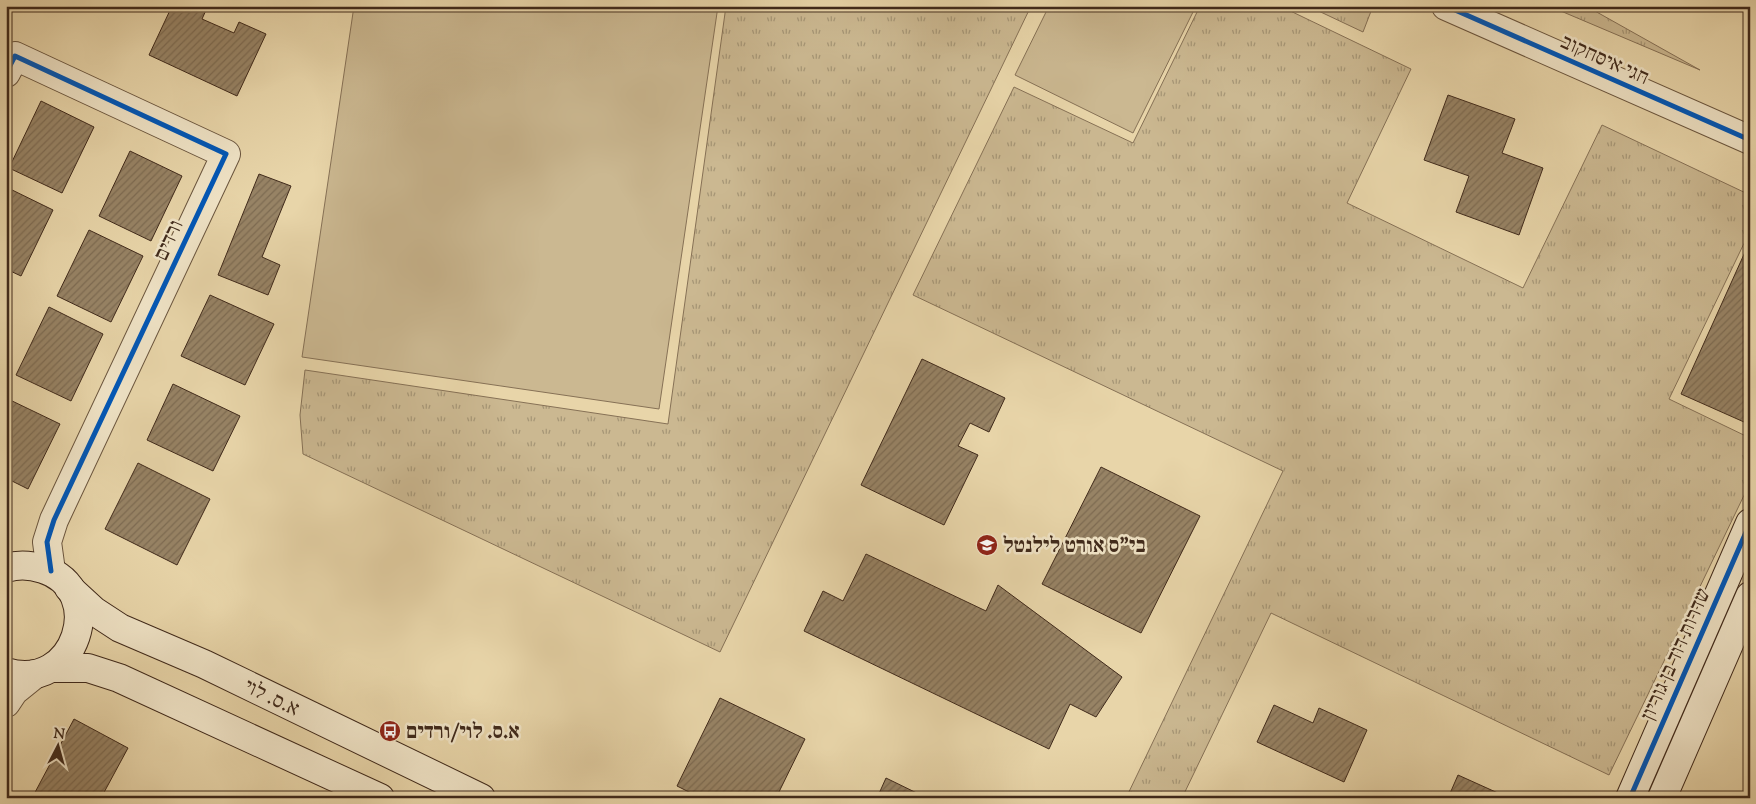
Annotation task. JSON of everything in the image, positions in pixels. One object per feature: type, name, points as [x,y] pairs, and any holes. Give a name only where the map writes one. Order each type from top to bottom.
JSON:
[{"type":"street","name":"חגי איסחקוב","points":[[1446,6],[1750,140]]},
{"type":"street","name":"ורדים","points":[[6,73],[15,56],[226,154],[54,520],[47,542],[60,580]]},
{"type":"street","name":"שדרות דוד בן גוריון","points":[[1630,798],[1750,523]]},
{"type":"street","points":[[6,703],[14,691],[67,656],[76,640],[80,622],[77,604],[60,580],[32,566],[8,566]]},
{"type":"street","name":"א.ס. לוי","points":[[60,580],[94,611],[120,628],[204,664],[481,798]]},
{"type":"street","points":[[1662,798],[1750,596]]},
{"type":"street","points":[[6,672],[16,675],[88,668],[119,678],[380,798]]},
{"type":"green space","points":[[354,6],[718,6],[659,409],[302,357]]},
{"type":"green space","points":[[726,6],[1031,6],[720,652],[303,454],[300,415],[305,370],[668,424]]},
{"type":"green space","points":[[1049,6],[1196,6],[1133,133],[1015,75]]},
{"type":"green space","points":[[1200,6],[1280,6],[1411,69],[1347,203],[1523,288],[1602,125],[1750,195],[1750,231],[1669,399],[1750,438],[1750,483],[1609,775],[1271,613],[1182,798],[1126,798],[1283,471],[913,295],[1014,87],[1133,143]]},
{"type":"green space","points":[[1308,6],[1373,6],[1363,32]]},
{"type":"green space","points":[[1549,6],[1586,6],[1700,70]]},
{"type":"building","points":[[172,6],[203,6],[207,8],[202,19],[234,33],[239,22],[266,34],[237,96],[149,55]]},
{"type":"building","points":[[1448,95],[1515,119],[1502,153],[1543,168],[1519,235],[1456,212],[1469,176],[1424,160]]},
{"type":"building","points":[[41,101],[94,127],[62,193],[9,168]]},
{"type":"building","points":[[130,151],[182,176],[151,241],[99,216]]},
{"type":"building","points":[[259,174],[291,186],[262,257],[280,265],[268,295],[218,275]]},
{"type":"building","points":[[6,187],[53,210],[21,276],[6,269]]},
{"type":"building","points":[[89,230],[143,256],[111,322],[57,296]]},
{"type":"building","points":[[1750,241],[1750,410],[1744,422],[1681,394]]},
{"type":"building","points":[[210,295],[274,324],[245,385],[181,356]]},
{"type":"building","points":[[49,307],[103,334],[71,401],[16,375]]},
{"type":"building","points":[[922,359],[1005,398],[989,432],[970,423],[958,446],[978,455],[944,525],[861,485]]},
{"type":"building","points":[[173,384],[240,416],[213,471],[147,440]]},
{"type":"building","points":[[8,399],[60,424],[28,489],[6,478]]},
{"type":"building","points":[[138,463],[210,499],[177,565],[105,529]]},
{"type":"building","points":[[1101,467],[1200,516],[1141,633],[1042,584]]},
{"type":"building","points":[[866,554],[986,611],[998,585],[1122,677],[1096,717],[1070,704],[1049,749],[804,631],[823,591],[843,601]]},
{"type":"building","points":[[720,698],[805,739],[776,798],[701,798],[677,786]]},
{"type":"building","points":[[1274,705],[1313,723],[1319,708],[1367,730],[1344,782],[1257,742]]},
{"type":"building","points":[[74,719],[128,748],[101,798],[32,798]]},
{"type":"building","points":[[1458,775],[1509,798],[1448,798]]},
{"type":"building","points":[[1750,775],[1750,798],[1744,798],[1742,797]]},
{"type":"building","points":[[886,778],[927,798],[877,798]]},
{"type":"cycle path","points":[[1446,6],[1750,140]]},
{"type":"cycle path","points":[[6,73],[15,56],[226,154],[54,520],[47,542],[51,571]]},
{"type":"cycle path","points":[[1630,798],[1750,523]]},
{"type":"place","name":"בי\"ס אורט לילנטל","points":[[987,545]]},
{"type":"place","name":"א.ס. לוי/ורדים","points":[[390,731]]}]
